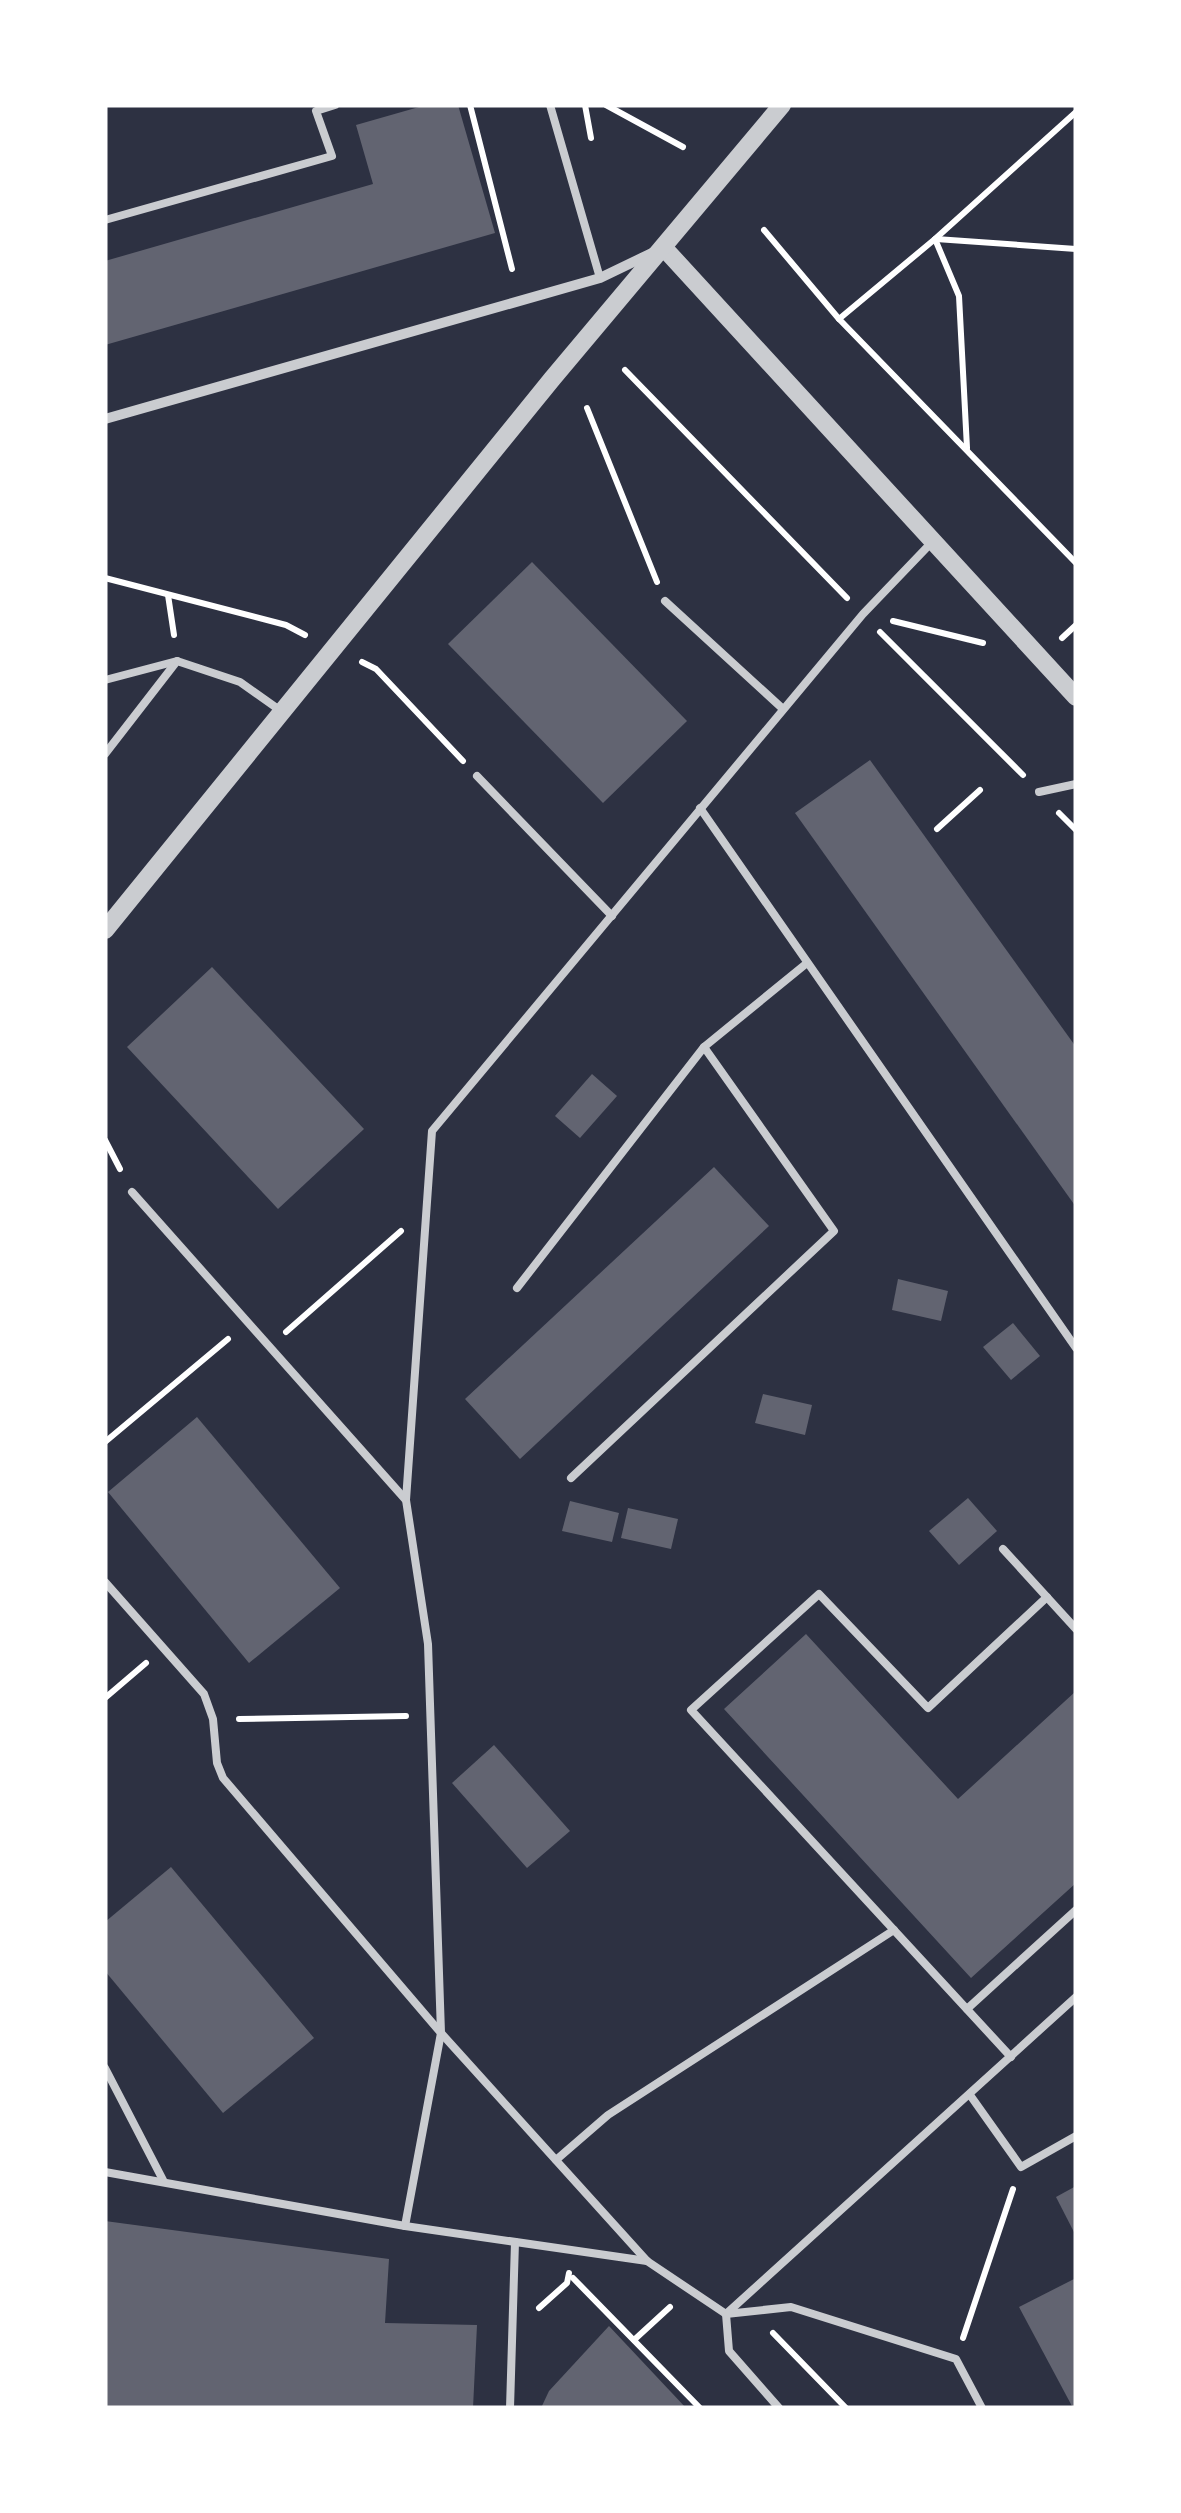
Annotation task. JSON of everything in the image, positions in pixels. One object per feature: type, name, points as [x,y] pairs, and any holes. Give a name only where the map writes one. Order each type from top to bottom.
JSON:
[{"type":"street","points":[[105,930],[552,379],[782,105]]},
{"type":"street","points":[[105,419],[600,278],[664,248]]},
{"type":"street","points":[[664,248],[1076,697]]},
{"type":"lane","points":[[105,220],[332,156],[316,111],[336,105]]},
{"type":"lane","points":[[550,105],[600,278]]},
{"type":"lane","points":[[405,2226],[442,2033],[428,1644],[406,1500],[432,1131],[862,614],[933,541]]},
{"type":"lane","points":[[665,602],[784,709]]},
{"type":"lane","points":[[105,754],[177,661]]},
{"type":"lane","points":[[105,680],[177,661],[240,682],[281,711]]},
{"type":"lane","points":[[477,776],[612,916]]},
{"type":"lane","points":[[1039,792],[1076,784]]},
{"type":"lane","points":[[700,808],[1076,1348]]},
{"type":"lane","points":[[517,1288],[704,1047],[807,963]]},
{"type":"lane","points":[[571,1478],[834,1231],[704,1047]]},
{"type":"lane","points":[[132,1192],[406,1500]]},
{"type":"lane","points":[[1003,1549],[1076,1629]]},
{"type":"lane","points":[[105,1582],[204,1694],[213,1719],[216,1763],[222,1778],[647,2262],[726,2314],[791,2307],[956,2359],[982,2408]]},
{"type":"lane","points":[[1011,2057],[691,1710],[820,1594],[928,1708],[1047,1597]]},
{"type":"lane","points":[[967,2010],[1076,1910]]},
{"type":"lane","points":[[556,2160],[608,2115],[894,1930]]},
{"type":"lane","points":[[726,2314],[1076,1998]]},
{"type":"lane","points":[[105,2068],[163,2180]]},
{"type":"lane","points":[[970,2095],[1021,2167],[1076,2136]]},
{"type":"lane","points":[[105,2172],[405,2226],[647,2262]]},
{"type":"lane","points":[[510,2408],[514,2242]]},
{"type":"lane","points":[[726,2314],[729,2351],[779,2408]]},
{"type":"path","points":[[470,105],[512,269]]},
{"type":"path","points":[[606,105],[683,146]]},
{"type":"path","points":[[839,318],[935,239],[1076,112]]},
{"type":"path","points":[[764,230],[839,318],[1076,563]]},
{"type":"path","points":[[935,239],[1076,249]]},
{"type":"path","points":[[935,239],[959,296],[967,450]]},
{"type":"path","points":[[587,408],[665,602]]},
{"type":"path","points":[[105,578],[286,626]]},
{"type":"path","points":[[168,595],[177,661]]},
{"type":"path","points":[[376,669],[477,776]]},
{"type":"path","points":[[936,829],[980,790]]},
{"type":"path","points":[[270,1347],[424,1211]]},
{"type":"path","points":[[105,1442],[248,1322]]},
{"type":"path","points":[[105,1698],[136,1672]]},
{"type":"path","points":[[213,1719],[431,1716]]},
{"type":"path","points":[[956,2359],[1021,2167]]},
{"type":"path","points":[[512,2333],[567,2282],[574,2251]]},
{"type":"path","points":[[569,2274],[700,2408]]},
{"type":"path","points":[[634,2340],[690,2290]]},
{"type":"path","points":[[726,2314],[764,2322],[846,2408]]},
{"type":"building","points":[[426,105],[458,105],[495,233],[105,345],[105,261],[373,184],[356,125]]},
{"type":"building","points":[[532,562],[687,721],[603,803],[448,644]]},
{"type":"building","points":[[870,760],[1076,1047],[1076,1207],[795,813]]},
{"type":"building","points":[[212,967],[364,1129],[278,1209],[127,1047]]},
{"type":"building","points":[[592,1074],[617,1096],[580,1138],[555,1116]]},
{"type":"building","points":[[714,1167],[769,1226],[520,1459],[465,1399]]},
{"type":"building","points":[[898,1279],[948,1291],[941,1321],[892,1310]]},
{"type":"building","points":[[1013,1323],[1040,1356],[1011,1380],[983,1347]]},
{"type":"building","points":[[763,1394],[812,1405],[805,1435],[755,1423]]},
{"type":"building","points":[[197,1417],[340,1588],[249,1663],[108,1492]]},
{"type":"building","points":[[968,1498],[997,1531],[959,1565],[929,1531]]},
{"type":"building","points":[[570,1501],[619,1513],[612,1542],[562,1531]]},
{"type":"building","points":[[628,1508],[678,1519],[671,1549],[621,1538]]},
{"type":"building","points":[[806,1634],[958,1799],[1076,1691],[1076,1883],[971,1978],[724,1709]]},
{"type":"building","points":[[494,1745],[570,1831],[527,1868],[452,1783]]},
{"type":"building","points":[[171,1867],[314,2038],[223,2113],[105,1971],[105,1922]]},
{"type":"building","points":[[1076,2186],[1076,2236],[1056,2197]]},
{"type":"building","points":[[105,2221],[389,2259],[385,2323],[477,2325],[473,2408],[105,2408]]},
{"type":"building","points":[[1076,2278],[1076,2408],[1073,2408],[1019,2307]]},
{"type":"building","points":[[609,2326],[686,2408],[541,2408],[549,2391]]}]
